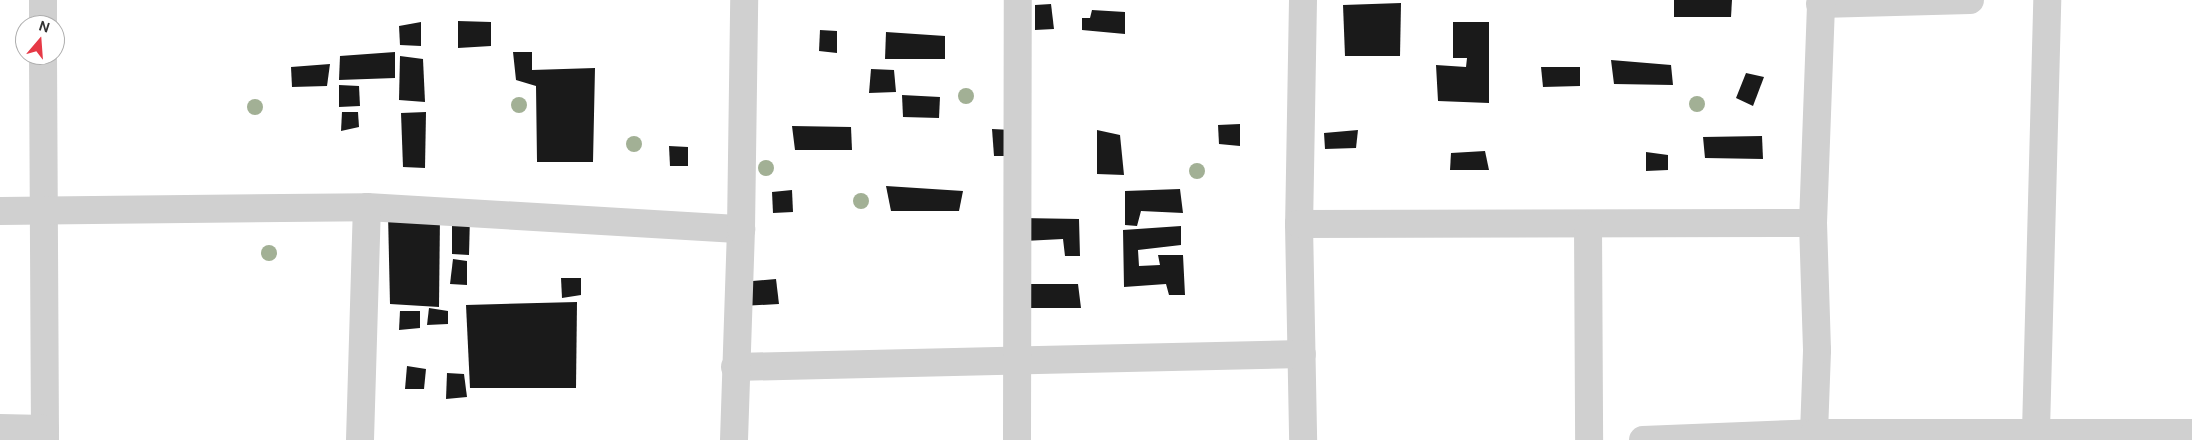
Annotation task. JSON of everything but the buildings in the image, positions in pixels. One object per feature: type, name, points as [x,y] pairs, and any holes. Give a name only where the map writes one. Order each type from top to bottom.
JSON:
[{"type":"street","points":[[43,0],[43,15]]},
{"type":"street","points":[[734,440],[734,368],[742,228],[744,0]]},
{"type":"street","points":[[1017,440],[1015,363],[1018,0]]},
{"type":"street","points":[[1303,0],[1299,224],[1303,440]]},
{"type":"street","points":[[1814,433],[1817,350],[1813,223],[1821,2],[1970,0]]},
{"type":"street","points":[[2036,431],[2047,0]]},
{"type":"street","points":[[0,428],[45,435],[43,65]]},
{"type":"street","points":[[0,211],[367,207],[742,228]]},
{"type":"street","points":[[360,440],[367,207]]},
{"type":"street","points":[[1299,224],[1588,226],[1813,223]]},
{"type":"street","points":[[1588,226],[1589,440]]},
{"type":"street","points":[[734,368],[1015,363],[1302,354]]},
{"type":"street","points":[[1643,440],[1814,433],[2036,431],[2192,433]]}]
